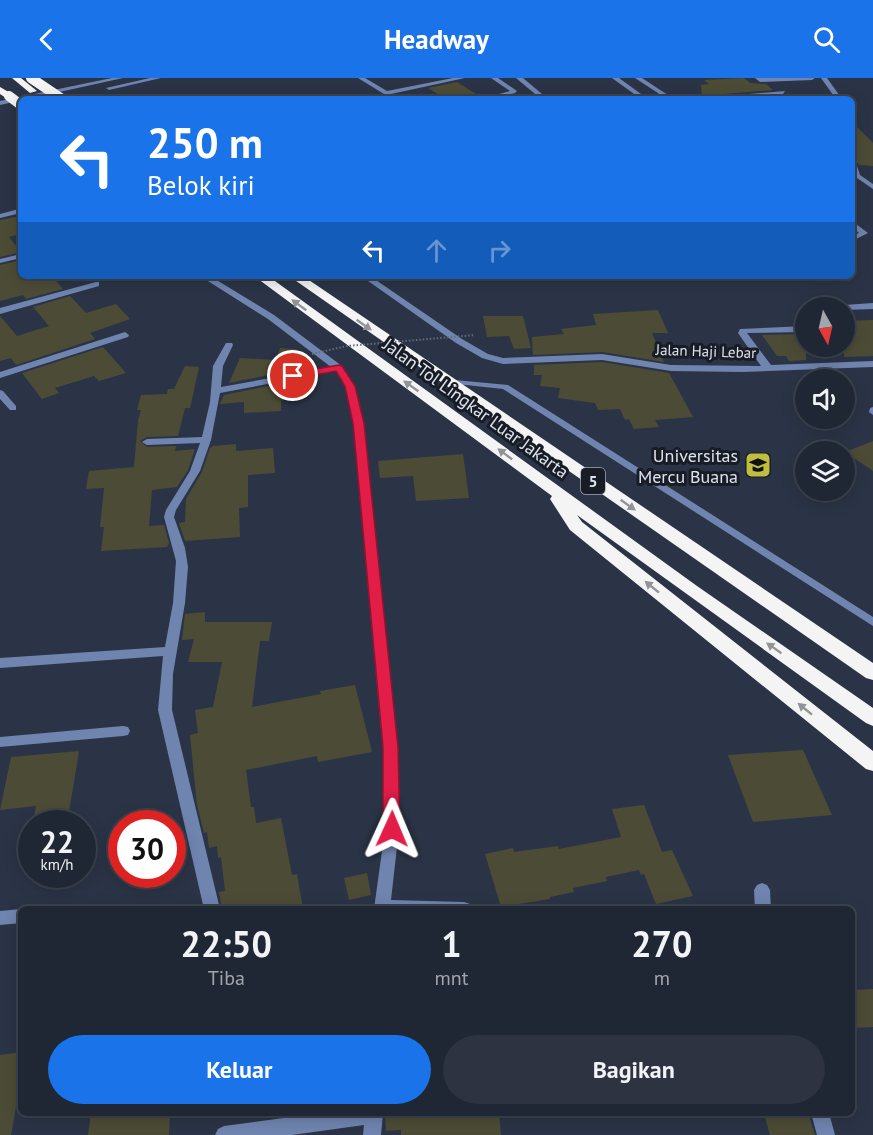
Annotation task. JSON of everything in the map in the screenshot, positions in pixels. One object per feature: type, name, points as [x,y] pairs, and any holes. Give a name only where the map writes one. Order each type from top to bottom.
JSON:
[{"type":"highway","points":[[16,78],[40,96]]},
{"type":"highway","points":[[32,78],[58,96]]},
{"type":"highway","points":[[0,90],[18,104]]},
{"type":"highway","name":"Jalan Tol Lingkar Luar Jakarta","points":[[264,279],[691,590],[873,718]]},
{"type":"highway","name":"Jalan Tol Lingkar Luar Jakarta","points":[[299,279],[873,673]]},
{"type":"highway","points":[[551,489],[576,526],[873,763]]},
{"type":"highway","points":[[845,653],[873,666]]},
{"type":"street","points":[[34,96],[120,78]]},
{"type":"street","points":[[71,96],[158,78]]},
{"type":"street","points":[[361,78],[390,96]]},
{"type":"street","points":[[386,93],[462,78]]},
{"type":"street","points":[[494,78],[514,90],[496,96]]},
{"type":"street","points":[[519,78],[541,96]]},
{"type":"street","points":[[615,78],[640,96]]},
{"type":"street","points":[[639,78],[650,78]]},
{"type":"street","points":[[639,78],[666,96]]},
{"type":"street","points":[[758,78],[760,80],[812,78]]},
{"type":"street","points":[[824,78],[837,96]]},
{"type":"street","points":[[742,96],[783,92]]},
{"type":"street","points":[[0,103],[18,99]]},
{"type":"street","points":[[0,111],[18,107]]},
{"type":"street","points":[[855,170],[857,176],[873,187]]},
{"type":"street","points":[[0,216],[18,212]]},
{"type":"street","points":[[855,226],[864,233],[855,238]]},
{"type":"street","points":[[0,261],[18,257]]},
{"type":"street","points":[[209,279],[266,314],[339,368],[350,386],[358,423],[390,747],[392,829],[382,906]]},
{"type":"street","name":"Jalan Haji Lebar","points":[[369,279],[485,356],[503,361],[602,357],[671,368],[768,368],[873,364]]},
{"type":"street","points":[[0,311],[96,284]]},
{"type":"street","points":[[855,307],[873,306]]},
{"type":"street","points":[[768,368],[741,333],[743,331],[795,329]]},
{"type":"street","points":[[0,375],[125,335]]},
{"type":"street","points":[[211,906],[165,711],[164,687],[178,616],[183,566],[169,517],[195,471],[206,440],[218,366],[229,345]]},
{"type":"street","points":[[215,391],[339,368]]},
{"type":"street","points":[[0,393],[13,408]]},
{"type":"street","points":[[147,442],[206,440]]},
{"type":"street","points":[[0,663],[170,651]]},
{"type":"street","points":[[0,742],[123,731]]},
{"type":"street","points":[[762,890],[763,906]]},
{"type":"street","points":[[0,918],[18,916]]},
{"type":"street","points":[[224,1135],[360,1116]]},
{"type":"street","points":[[372,1135],[374,1116]]},
{"type":"street","points":[[821,1116],[826,1135]]},
{"type":"lane","points":[[447,381],[505,387],[873,622]]},
{"type":"path","points":[[312,354],[347,346],[475,335]]},
{"type":"building","points":[[744,78],[750,83],[766,84],[773,90],[702,96],[701,85],[709,84],[704,80]]},
{"type":"building","points":[[457,82],[479,96],[440,96],[428,88]]},
{"type":"building","points":[[855,125],[873,143],[873,166],[859,165],[855,159]]},
{"type":"building","points":[[15,217],[18,220],[18,235],[9,237],[18,248],[18,253],[0,257],[0,220]]},
{"type":"building","points":[[18,261],[18,279],[55,279],[63,289],[26,299],[23,295],[0,301],[0,265]]},
{"type":"building","points":[[70,296],[86,313],[116,304],[130,319],[90,333],[95,339],[16,365],[11,358],[0,361],[0,316],[17,336],[49,326],[33,307]]},
{"type":"building","points":[[658,310],[668,333],[652,333],[664,362],[602,352],[533,355],[532,337],[564,334],[561,329],[596,325],[593,314]]},
{"type":"building","points":[[483,316],[523,316],[531,348],[514,349],[509,336],[487,337]]},
{"type":"building","points":[[873,320],[873,356],[855,357],[855,321]]},
{"type":"building","points":[[795,334],[795,357],[806,357],[806,360],[789,361],[786,356],[777,356],[762,335]]},
{"type":"building","points":[[103,347],[126,373],[99,381],[94,376],[55,388],[59,393],[42,399],[22,373]]},
{"type":"building","points":[[280,348],[297,349],[289,371],[229,383],[240,358],[276,360]]},
{"type":"building","points":[[602,362],[669,373],[693,417],[655,420],[659,427],[634,429],[629,419],[625,420],[620,409],[598,410],[595,403],[558,398],[560,388],[540,386],[542,375],[534,375],[534,365]]},
{"type":"building","points":[[185,366],[199,367],[190,408],[185,408],[178,436],[147,437],[140,441],[147,447],[176,446],[175,451],[195,449],[188,470],[177,487],[152,490],[149,526],[164,525],[169,543],[167,547],[101,551],[104,527],[100,527],[104,488],[86,489],[89,471],[134,467],[141,410],[137,410],[141,395],[167,394],[168,389],[174,389]]},
{"type":"building","points":[[283,383],[284,400],[281,401],[281,411],[244,413],[244,402],[220,404],[224,395]]},
{"type":"building","points":[[873,441],[873,471],[855,459],[855,448]]},
{"type":"building","points":[[236,444],[236,451],[273,448],[275,473],[248,475],[248,507],[239,508],[240,537],[185,541],[179,523],[185,522],[186,499],[202,472],[210,448]]},
{"type":"building","points":[[463,454],[469,498],[416,501],[413,476],[380,478],[378,461]]},
{"type":"building","points":[[205,612],[205,622],[272,622],[269,641],[260,641],[252,707],[355,685],[372,752],[318,762],[317,756],[246,770],[251,807],[254,807],[256,823],[281,818],[292,875],[297,874],[302,906],[221,906],[219,892],[225,891],[221,857],[218,858],[217,846],[209,848],[207,832],[204,833],[197,805],[190,735],[198,733],[195,710],[213,707],[222,662],[188,662],[194,639],[182,640],[185,614]]},
{"type":"building","points":[[803,750],[832,815],[753,822],[728,755]]},
{"type":"building","points":[[79,751],[69,810],[35,810],[36,806],[0,810],[11,757]]},
{"type":"building","points":[[644,805],[662,852],[672,850],[693,896],[656,904],[644,874],[641,875],[639,870],[606,877],[607,881],[573,888],[574,892],[550,897],[550,899],[501,906],[485,854],[513,848],[514,852],[558,846],[559,849],[621,837],[612,809]]},
{"type":"building","points":[[367,873],[371,895],[349,900],[344,878]]},
{"type":"building","points":[[873,989],[873,1027],[855,1028],[855,990]]},
{"type":"building","points":[[18,1052],[18,1095],[11,1135],[0,1135],[0,1055]]},
{"type":"building","points":[[91,1116],[170,1116],[169,1135],[88,1135]]},
{"type":"building","points":[[385,1116],[499,1116],[501,1135],[401,1135],[401,1130],[386,1131]]},
{"type":"building","points":[[765,1116],[809,1116],[815,1135],[770,1135]]},
{"type":"place","name":"Universitas Mercu Buana","points":[[758,465]]},
{"type":"route","points":[[293,376],[339,368],[350,386],[358,423],[380,632],[392,774],[392,829]]}]
